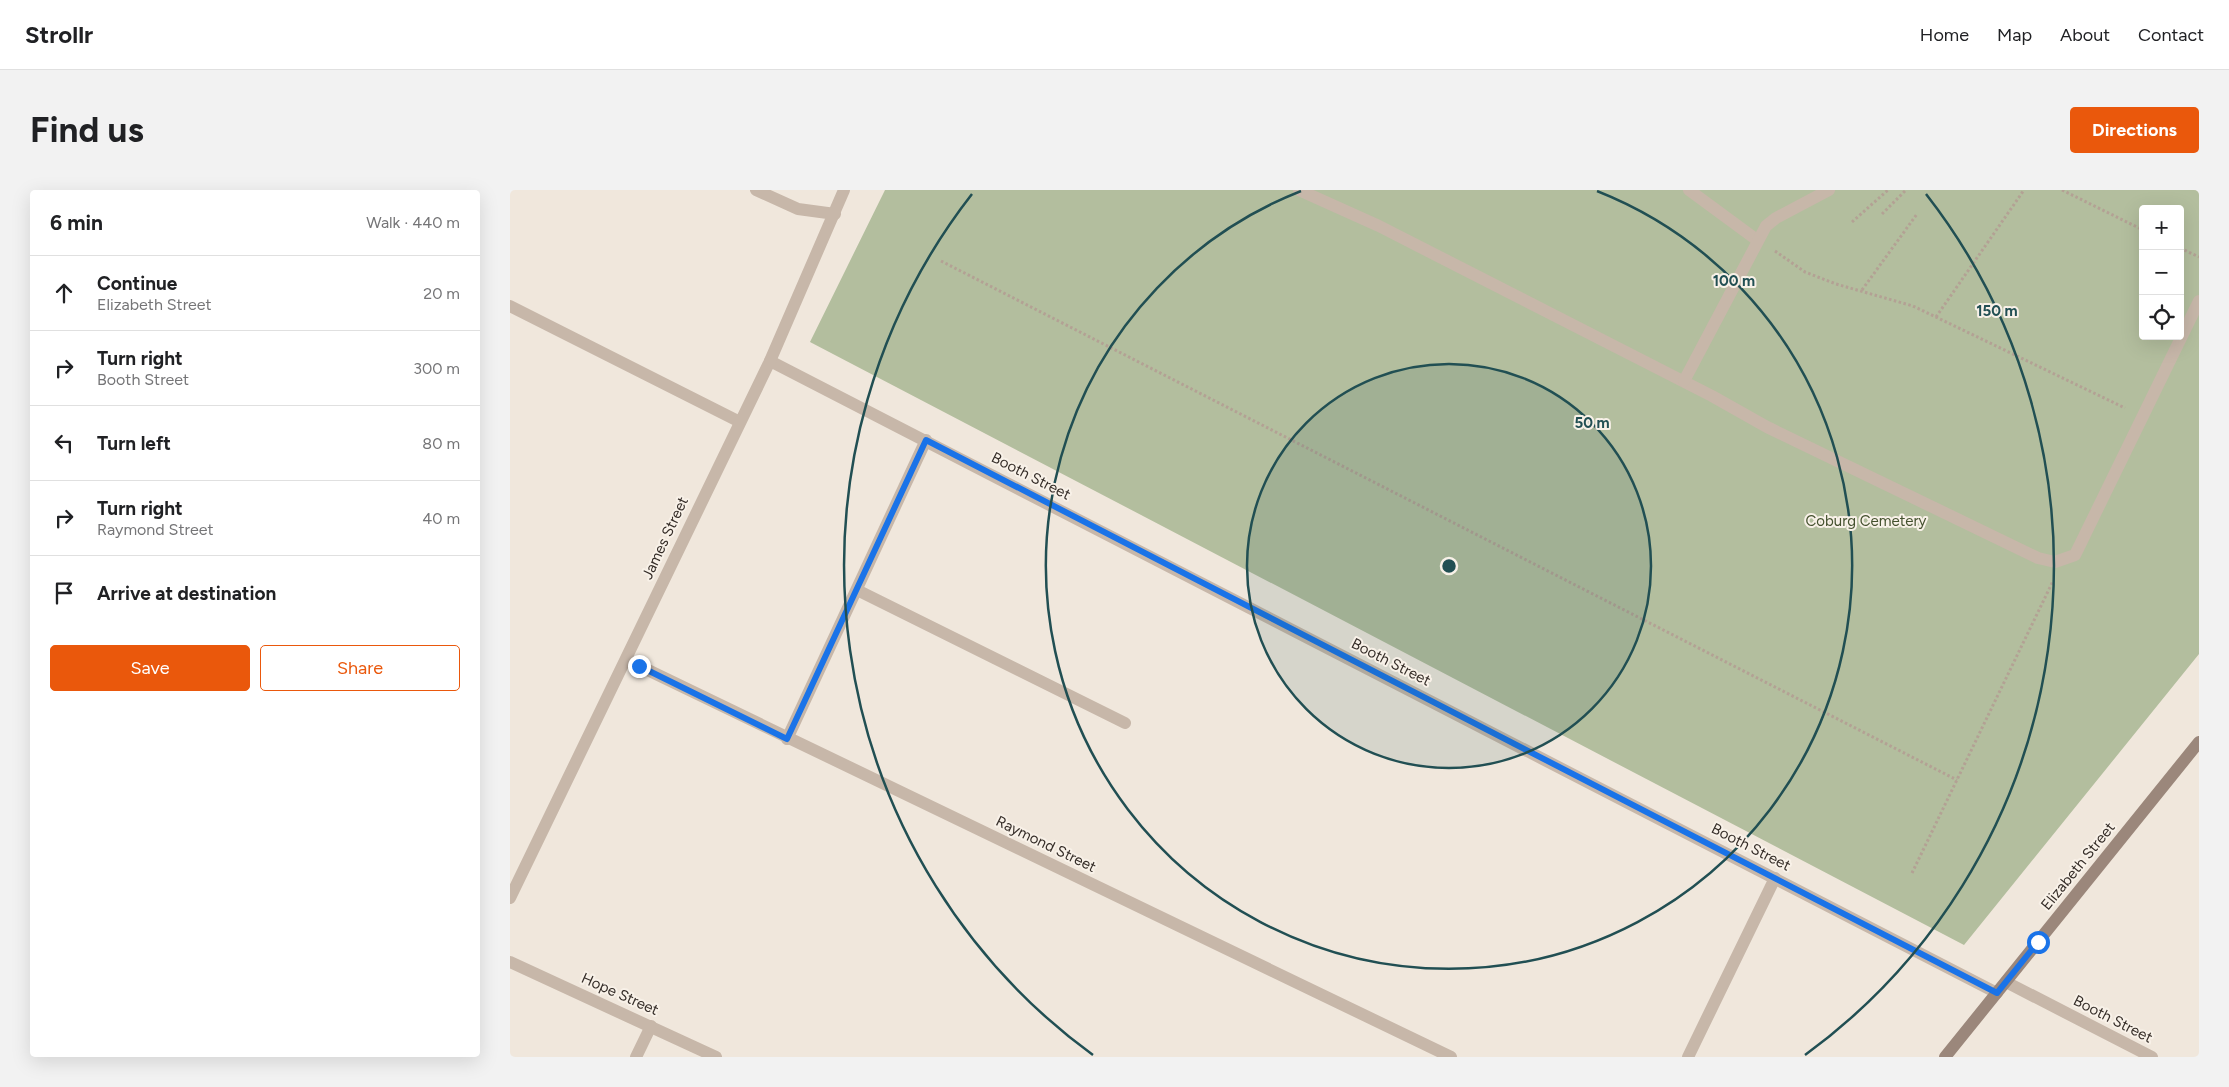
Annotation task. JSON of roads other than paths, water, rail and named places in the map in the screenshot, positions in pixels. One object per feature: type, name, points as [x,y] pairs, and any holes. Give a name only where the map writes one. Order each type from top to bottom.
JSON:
[{"type":"main road","name":"Elizabeth Street","points":[[1945,1057],[2199,742]]},
{"type":"street","points":[[756,190],[798,208],[835,214]]},
{"type":"street","name":"James Street","points":[[510,898],[627,660],[738,421],[770,360],[844,190]]},
{"type":"street","points":[[1299,190],[1379,226],[1684,381],[1776,431],[2038,558],[2055,562],[2075,556],[2199,300]]},
{"type":"street","points":[[1689,190],[1758,239]]},
{"type":"street","points":[[1684,381],[1766,226],[1776,218],[1829,190]]},
{"type":"street","points":[[510,306],[738,421]]},
{"type":"street","name":"Booth Street","points":[[770,360],[1997,993]]},
{"type":"street","points":[[787,739],[926,440]]},
{"type":"street","points":[[857,590],[1125,723]]},
{"type":"street","name":"Raymond Street","points":[[627,660],[787,739],[1451,1057]]},
{"type":"street","points":[[1688,1057],[1774,878]]},
{"type":"street","name":"Hope Street","points":[[510,962],[716,1057]]},
{"type":"street","name":"Booth Street","points":[[2006,982],[2152,1057]]},
{"type":"street","points":[[636,1057],[651,1026]]},
{"type":"park label","name":"Coburg Cemetery","points":[[1866,521]]}]
